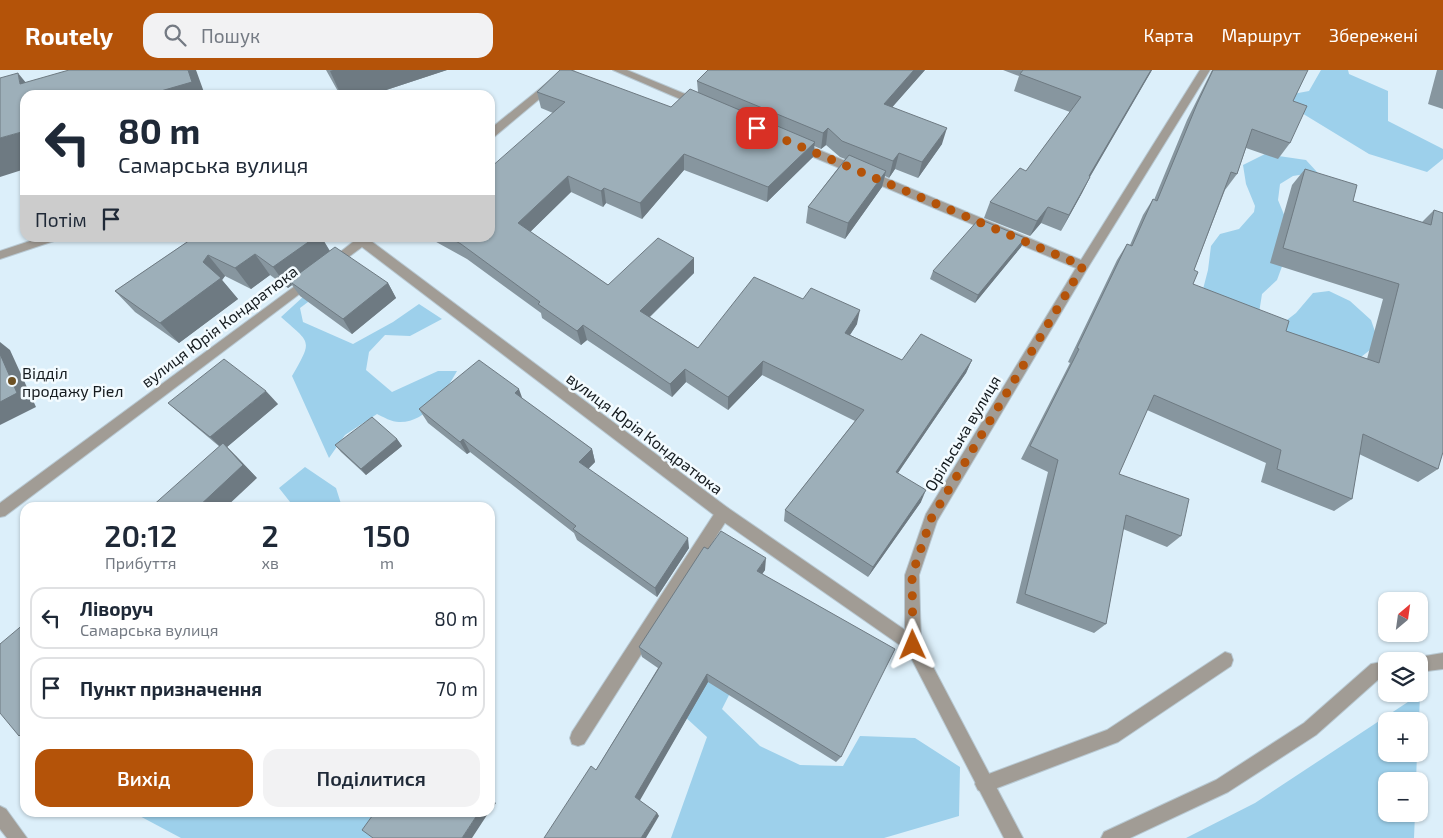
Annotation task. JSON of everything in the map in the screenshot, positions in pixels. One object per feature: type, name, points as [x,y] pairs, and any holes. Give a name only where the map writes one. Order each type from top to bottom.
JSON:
[{"type":"street","points":[[495,131],[569,70]]},
{"type":"street","points":[[618,70],[712,109]]},
{"type":"street","name":"Орільська вулиця","points":[[1014,838],[984,784],[913,645],[912,575],[931,519],[1083,266],[1205,70]]},
{"type":"street","points":[[784,140],[1083,266]]},
{"type":"street","points":[[0,255],[38,242]]},
{"type":"street","name":"вулиця Юрія Кондратюка","points":[[0,511],[360,242]]},
{"type":"street","name":"вулиця Юрія Кондратюка","points":[[368,242],[723,513],[913,645]]},
{"type":"street","points":[[578,738],[723,513]]},
{"type":"street","points":[[984,784],[1112,736],[1225,660]]},
{"type":"street","points":[[1428,663],[1443,661]]},
{"type":"street","points":[[1110,838],[1222,786],[1310,729],[1378,670]]},
{"type":"street","points":[[0,815],[18,838]]},
{"type":"shaded area","points":[[1321,70],[1348,70],[1349,74],[1388,91],[1388,121],[1443,149],[1443,159],[1427,172],[1369,154],[1305,115],[1282,96],[1309,91]]},
{"type":"shaded area","points":[[1265,154],[1306,160],[1317,172],[1293,176],[1280,184],[1278,200],[1285,217],[1284,261],[1277,280],[1262,294],[1259,313],[1202,293],[1208,270],[1211,246],[1220,234],[1239,229],[1254,212],[1255,206],[1246,184],[1243,165]]},
{"type":"shaded area","points":[[324,290],[300,308],[303,322],[353,344],[393,322],[419,304],[442,319],[410,336],[385,335],[369,352],[366,370],[392,392],[438,371],[457,371],[441,397],[426,412],[409,421],[399,422],[377,414],[345,435],[329,458],[292,376],[306,348],[306,343],[298,332],[281,317],[304,296]]},
{"type":"shaded area","points":[[1329,291],[1350,301],[1371,320],[1379,343],[1361,357],[1274,330],[1296,313],[1313,293]]},
{"type":"shaded area","points":[[305,467],[336,488],[340,502],[290,502],[279,488]]},
{"type":"shaded area","points":[[779,596],[722,709],[760,746],[800,765],[843,766],[860,736],[915,738],[960,767],[959,816],[884,838],[671,838],[707,737],[683,715],[740,626]]},
{"type":"shaded area","points":[[1408,702],[1420,702],[1419,712],[1393,712]]},
{"type":"shaded area","points":[[1378,722],[1378,762],[1417,762],[1416,772],[1378,772],[1378,822],[1415,822],[1414,838],[1186,838],[1255,803]]},
{"type":"shaded area","points":[[142,817],[377,817],[374,838],[181,838]]},
{"type":"building","points":[[69,70],[188,70],[192,82],[164,90],[20,90],[20,132],[0,138],[0,78],[18,73],[20,84]]},
{"type":"building","points":[[560,70],[571,70],[671,107],[690,89],[815,142],[768,187],[684,154],[640,203],[604,188],[601,191],[568,176],[518,223],[608,285],[658,238],[694,258],[640,311],[698,348],[754,277],[803,299],[811,288],[860,310],[845,333],[902,360],[921,334],[972,360],[896,472],[926,490],[873,567],[785,510],[864,410],[763,361],[728,397],[685,369],[670,384],[583,325],[577,331],[538,304],[540,302],[457,242],[495,242],[495,164],[565,102],[537,92]]},
{"type":"building","points":[[708,70],[914,70],[884,104],[947,128],[922,162],[899,153],[893,161],[842,141],[828,128],[823,133],[697,81]]},
{"type":"building","points":[[1023,70],[1151,70],[1089,176],[1069,215],[1048,207],[1037,221],[990,202],[1020,168],[1026,171],[1081,97],[1020,74]]},
{"type":"building","points":[[1213,70],[1308,70],[1293,101],[1307,106],[1290,143],[1252,129],[1237,174],[1231,172],[1194,270],[1198,272],[1193,284],[1289,321],[1286,331],[1379,363],[1399,284],[1283,248],[1305,169],[1357,185],[1353,201],[1431,225],[1434,210],[1443,213],[1443,452],[1438,469],[1363,434],[1352,499],[1277,469],[1281,450],[1154,395],[1119,474],[1189,499],[1181,536],[1126,515],[1106,624],[1025,594],[1058,460],[1030,446],[1079,349],[1077,348],[1127,244],[1132,246],[1153,199],[1157,201]]},
{"type":"building","points":[[849,155],[886,171],[848,223],[808,207]]},
{"type":"building","points":[[979,219],[1025,238],[978,295],[933,271]]},
{"type":"building","points":[[187,242],[308,242],[273,267],[255,254],[235,268],[208,255],[203,262],[221,278],[160,323],[115,291]]},
{"type":"building","points":[[335,247],[388,283],[343,319],[289,281]]},
{"type":"building","points":[[0,354],[17,393],[0,402]]},
{"type":"building","points":[[224,359],[266,391],[210,437],[168,403]]},
{"type":"building","points":[[479,360],[519,389],[515,393],[592,449],[579,462],[688,538],[655,588],[573,529],[576,526],[463,439],[460,442],[419,409]]},
{"type":"building","points":[[372,417],[397,439],[361,469],[335,445]]},
{"type":"building","points":[[223,443],[243,465],[203,502],[157,502]]},
{"type":"building","points":[[721,531],[766,558],[757,571],[895,649],[841,757],[707,674],[635,797],[657,813],[641,838],[544,838],[591,766],[596,770],[662,663],[639,647],[704,547],[708,549]]},
{"type":"building","points":[[20,627],[19,736],[0,713],[0,644]]},
{"type":"building","points":[[371,817],[476,817],[462,838],[373,838],[362,830]]},
{"type":"place","name":"Відділ продажу Ріел","points":[[12,381]]},
{"type":"route","points":[[757,128],[1083,266],[931,519],[912,575],[913,645]]}]
